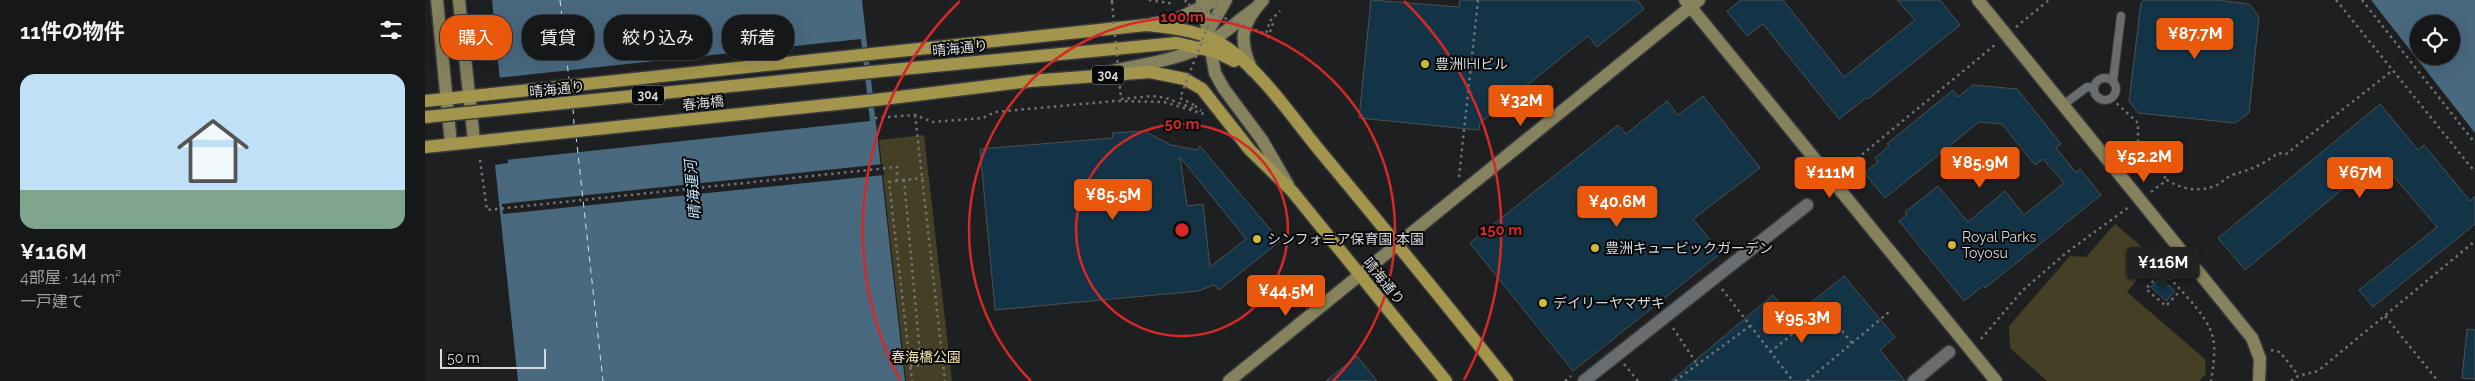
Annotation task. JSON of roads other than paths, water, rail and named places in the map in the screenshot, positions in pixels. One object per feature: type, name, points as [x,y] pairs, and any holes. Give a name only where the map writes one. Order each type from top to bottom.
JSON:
[{"type":"main road","name":"晴海通り","points":[[470,96],[1147,25],[1181,29],[1230,49],[1253,72],[1398,244],[1507,381]]},
{"type":"main road","name":"晴海通り","points":[[425,118],[871,72],[1208,41]]},
{"type":"main road","name":"晴海通り","points":[[875,100],[1086,76],[1159,73],[1194,83],[1211,100],[1250,150],[1291,191],[1446,381]]},
{"type":"main road","name":"304","points":[[425,101],[470,96]]},
{"type":"main road","name":"春海橋","points":[[475,141],[875,100]]},
{"type":"main road","name":"304","points":[[425,147],[475,141]]},
{"type":"street","points":[[437,0],[451,144]]},
{"type":"street","points":[[459,0],[475,141]]},
{"type":"street","points":[[1147,25],[1177,19],[1206,7],[1217,0]]},
{"type":"street","points":[[1208,41],[1212,21],[1226,0]]},
{"type":"street","points":[[1978,0],[2252,338],[2260,359],[2259,381]]},
{"type":"street","points":[[1229,381],[1692,2],[1996,381]]},
{"type":"street","points":[[1086,76],[1179,56],[1208,41],[1259,4]]},
{"type":"street","points":[[1253,72],[1243,41],[1246,23],[1259,4]]},
{"type":"street","points":[[1206,7],[1208,41],[1213,67],[1219,81],[1262,140],[1291,191]]},
{"type":"street","points":[[1584,381],[1807,205]]},
{"type":"street","points":[[1914,381],[1949,352]]},
{"type":"lane","points":[[2113,81],[2121,16]]},
{"type":"lane","points":[[2107,78],[2113,81],[2117,88],[2112,99],[2101,100],[2095,95],[2094,88],[2099,79],[2107,78]]},
{"type":"lane","points":[[2063,105],[2087,87],[2094,88]]},
{"type":"water","name":"晴海運河","points":[[492,0],[862,0],[905,381],[518,381],[495,165],[508,163],[498,60],[512,60],[512,15],[493,15]]},
{"type":"water","points":[[2371,0],[2475,0],[2475,133],[2422,65],[2460,65],[2460,15],[2410,15],[2410,50]]},
{"type":"place","name":"豊洲IHIビル","points":[[1425,64]]},
{"type":"place","name":"シンフォニア保育園 本園","points":[[1257,239]]},
{"type":"place","name":"Royal Parks Toyosu","points":[[1952,245]]},
{"type":"place","name":"豊洲キュービックガーデン","points":[[1595,248]]},
{"type":"place","name":"デイリーヤマザキ","points":[[1543,303]]},
{"type":"park label","name":"春海橋公園","points":[[926,357]]}]
